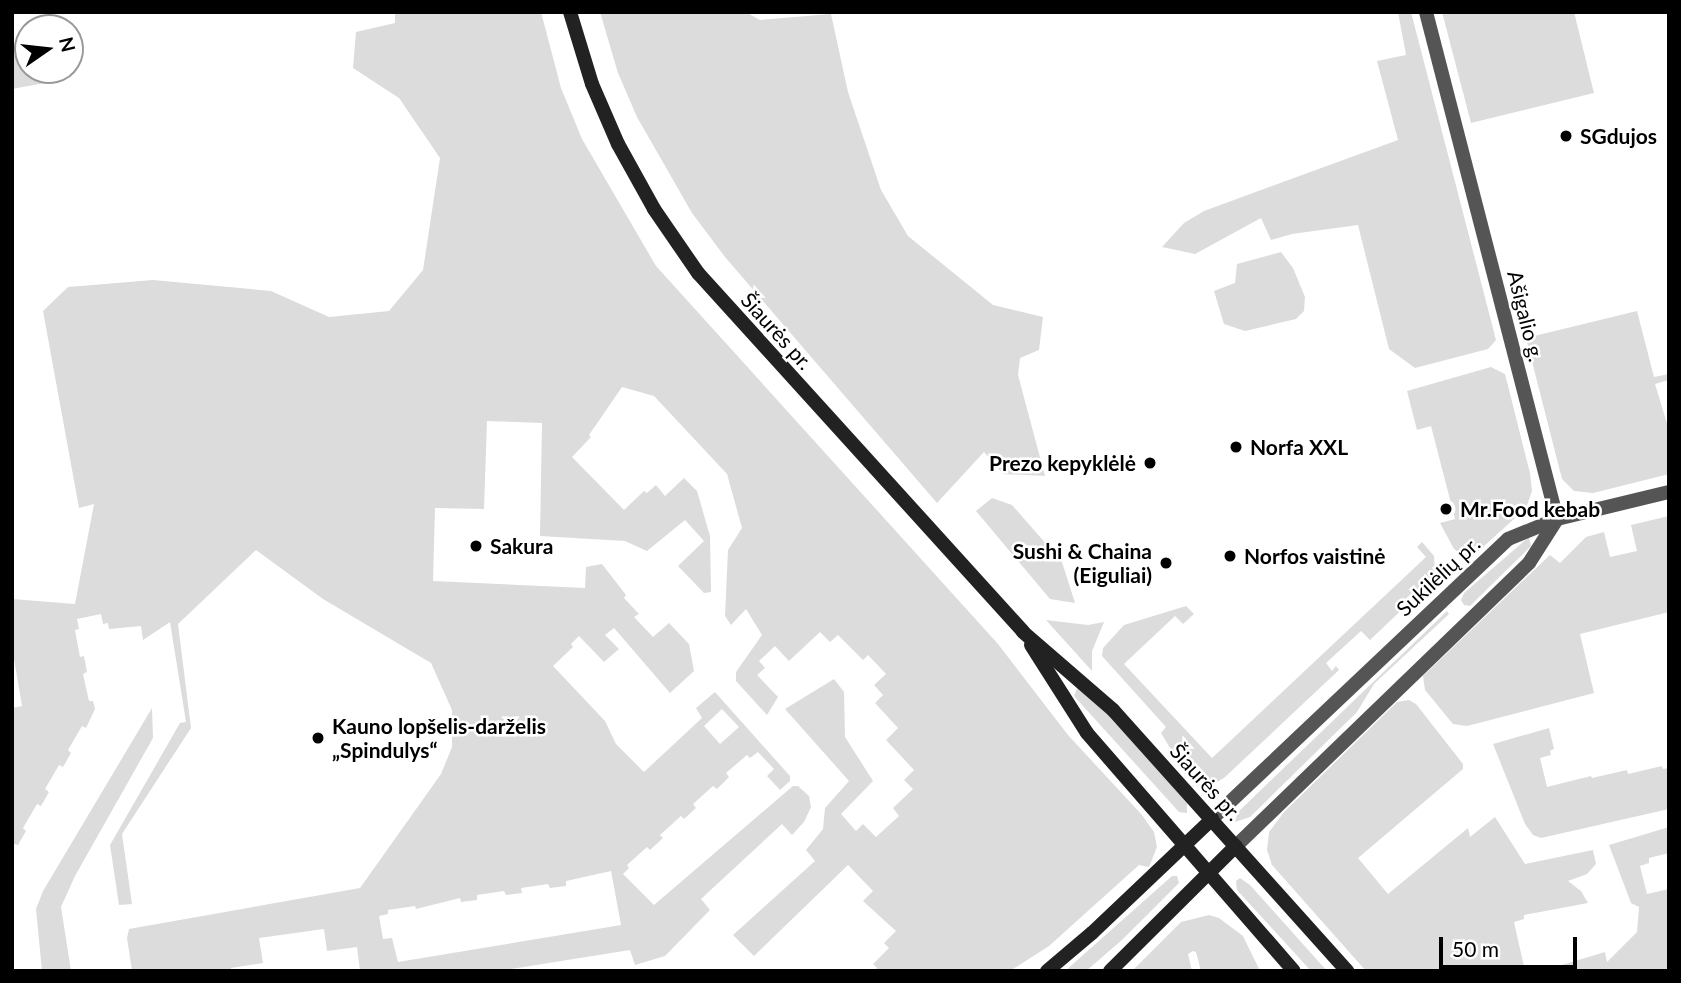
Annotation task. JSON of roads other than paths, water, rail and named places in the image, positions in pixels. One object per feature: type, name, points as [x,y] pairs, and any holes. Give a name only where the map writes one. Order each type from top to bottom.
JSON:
[{"type":"main road","name":"Šiaurės pr.","points":[[570,12],[592,84],[618,144],[654,209],[698,273],[1023,632],[1113,710],[1347,971]]},
{"type":"main road","name":"Šiaurės pr.","points":[[1023,632],[1087,733],[1294,971]]},
{"type":"main road","name":"Sukilėlių pr.","points":[[1047,971],[1186,846],[1212,819]]},
{"type":"main road","points":[[1110,971],[1236,846]]},
{"type":"street","name":"Ašigalio g.","points":[[1426,12],[1556,519]]},
{"type":"street","points":[[1236,846],[1529,563],[1556,519],[1669,492]]},
{"type":"street","name":"Sukilėlių pr.","points":[[1212,819],[1508,539],[1556,519]]},
{"type":"place","name":"SGdujos","points":[[1566,136]]},
{"type":"place","name":"Norfa XXL","points":[[1236,447]]},
{"type":"place","name":"Prezo kepyklėlė","points":[[1150,463]]},
{"type":"place","name":"Mr.Food kebab","points":[[1446,509]]},
{"type":"place","name":"Sakura","points":[[476,546]]},
{"type":"place","name":"Norfos vaistinė","points":[[1230,556]]},
{"type":"place","name":"Sushi & Chaina (Eiguliai)","points":[[1166,563]]},
{"type":"place","name":"Kauno lopšelis-darželis „Spindulys“","points":[[318,738]]}]
